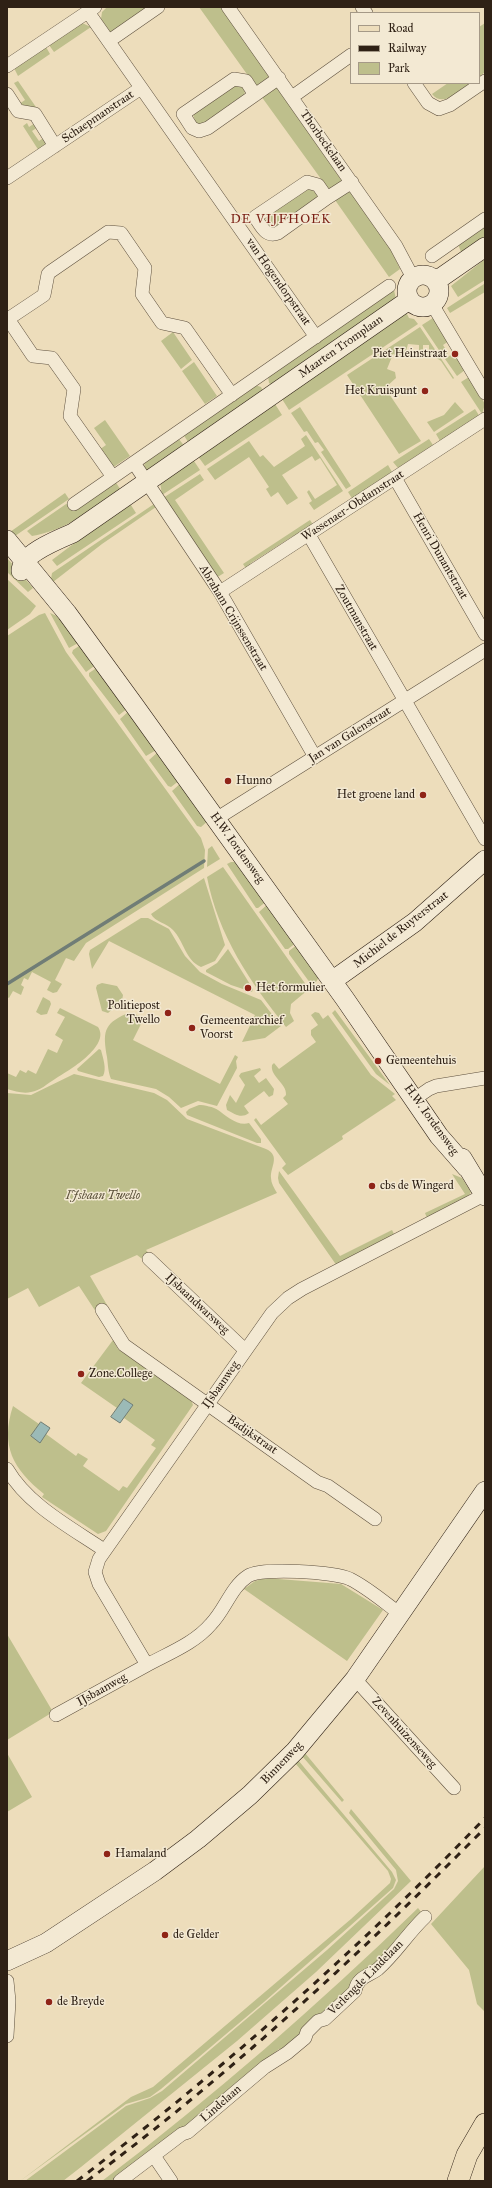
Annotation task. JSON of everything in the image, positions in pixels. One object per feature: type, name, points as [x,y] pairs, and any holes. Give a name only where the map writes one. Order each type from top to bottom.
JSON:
[{"type":"main road","points":[[458,2181],[467,2155],[485,2124]]},
{"type":"street","points":[[109,42],[158,7]]},
{"type":"street","name":"Thorbeckelaan","points":[[228,7],[396,246],[413,278]]},
{"type":"street","points":[[7,66],[91,9]]},
{"type":"street","name":"van Hogendorpstraat","points":[[91,9],[109,42],[316,337]]},
{"type":"street","points":[[292,97],[350,56]]},
{"type":"street","points":[[182,114],[192,128],[204,130],[279,78]]},
{"type":"street","points":[[166,125],[234,79],[246,81],[255,95]]},
{"type":"street","points":[[415,84],[428,103],[439,109],[446,108],[485,81]]},
{"type":"street","name":"Schaepmanstraat","points":[[7,178],[141,88]]},
{"type":"street","name":"Schaepmanstraat","points":[[7,94],[18,111],[35,114],[55,146]]},
{"type":"street","name":"van Hogendorpstraat","points":[[240,228],[307,182],[318,185],[327,198]]},
{"type":"street","name":"van Hogendorpstraat","points":[[255,217],[264,232],[275,235],[352,182]]},
{"type":"street","points":[[432,256],[485,219]]},
{"type":"street","points":[[113,478],[70,416],[74,389],[52,358],[33,356],[7,320],[44,295],[48,274],[108,232],[121,233],[145,268],[142,294],[162,323],[185,328],[232,395]]},
{"type":"street","points":[[450,243],[463,262]]},
{"type":"street","points":[[436,281],[485,247]]},
{"type":"street","points":[[425,275],[436,281],[439,294],[432,304],[420,307],[409,300],[406,290],[413,278],[425,275]]},
{"type":"street","name":"Maarten Tromplaan","points":[[74,504],[389,286]]},
{"type":"street","name":"Maarten Tromplaan","points":[[21,564],[59,549],[73,533],[409,300]]},
{"type":"street","points":[[432,304],[485,393]]},
{"type":"street","points":[[260,376],[273,394]]},
{"type":"street","name":"Wassenaer-Obdamstraat","points":[[220,592],[485,419]]},
{"type":"street","points":[[134,463],[147,482]]},
{"type":"street","name":"Henri Dunantstraat","points":[[395,478],[485,634]]},
{"type":"street","name":"Abraham Crijnssenstraat","points":[[147,482],[220,592],[315,757]]},
{"type":"street","name":"Zoutmanstraat","points":[[309,535],[485,839]]},
{"type":"street","name":"H.W. Iordensweg","points":[[7,540],[21,564],[75,627],[134,705],[396,1071],[417,1098],[444,1143],[467,1168],[485,1195]]},
{"type":"street","name":"Jan van Galenstraat","points":[[216,819],[485,650]]},
{"type":"street","name":"Michiel de Ruyterstraat","points":[[332,981],[415,922],[484,865]]},
{"type":"street","points":[[417,1098],[436,1086],[485,1078]]},
{"type":"street","name":"IJsbaanweg","points":[[147,1665],[99,1584],[95,1572],[99,1559],[245,1350],[272,1313],[294,1293],[485,1195]]},
{"type":"street","name":"IJsbaandwarsweg","points":[[149,1259],[245,1350]]},
{"type":"street","name":"Badijkstraat","points":[[102,1310],[124,1345],[317,1482],[328,1486],[375,1519]]},
{"type":"street","points":[[7,1469],[20,1488],[32,1499],[104,1550]]},
{"type":"street","name":"Binnenweg","points":[[7,1961],[46,1943],[155,1871],[209,1831],[250,1795],[295,1751],[354,1679],[485,1491]]},
{"type":"street","name":"IJsbaanweg","points":[[56,1715],[193,1640],[212,1624],[242,1580],[250,1575],[262,1571],[343,1576],[364,1588],[400,1614]]},
{"type":"street","name":"Zevenhuizenseweg","points":[[354,1679],[454,1788]]},
{"type":"street","name":"Verlengde Lindelaan","points":[[287,2053],[305,2038],[307,2032],[318,2021],[325,2019],[355,1991],[356,1986],[368,1973],[376,1970],[398,1948],[407,1935],[425,1916]]},
{"type":"street","points":[[7,1980],[9,2001],[7,2036]]},
{"type":"street","name":"Lindelaan","points":[[120,2181],[182,2134],[188,2132],[265,2067],[287,2053]]},
{"type":"street","points":[[154,2156],[171,2181]]},
{"type":"green space","points":[[107,7],[150,7],[111,33],[101,19],[102,12]]},
{"type":"green space","points":[[199,7],[222,7],[269,75],[268,79],[258,86],[254,84]]},
{"type":"green space","points":[[82,23],[91,27],[54,52],[49,45]]},
{"type":"green space","points":[[485,23],[485,72],[480,76],[480,26]]},
{"type":"green space","points":[[46,47],[50,54],[18,76],[14,68]]},
{"type":"green space","points":[[18,81],[38,110],[21,107],[19,104],[25,100],[14,83]]},
{"type":"green space","points":[[447,84],[469,84],[456,94],[446,99],[436,98],[432,94]]},
{"type":"green space","points":[[229,85],[241,85],[245,91],[244,96],[205,124],[196,124],[193,114]]},
{"type":"green space","points":[[277,87],[342,181],[329,190],[261,96]]},
{"type":"green space","points":[[27,123],[29,127],[35,123],[38,127],[32,131],[39,141],[45,137],[47,140],[46,147],[39,151],[23,126]]},
{"type":"green space","points":[[312,188],[318,194],[318,198],[281,227],[270,229],[265,222],[267,217],[272,212],[293,197]]},
{"type":"green space","points":[[345,192],[352,192],[390,248],[400,269],[389,277],[335,200]]},
{"type":"green space","points":[[485,225],[485,241],[461,252],[458,244]]},
{"type":"green space","points":[[485,259],[485,280],[458,297],[451,286]]},
{"type":"green space","points":[[484,284],[485,292],[450,313],[447,308]]},
{"type":"green space","points":[[394,290],[396,299],[272,385],[269,383],[268,376]]},
{"type":"green space","points":[[406,312],[409,318],[414,319],[418,324],[289,410],[282,399]]},
{"type":"green space","points":[[433,318],[449,341],[443,345],[448,353],[443,356],[422,325]]},
{"type":"green space","points":[[420,327],[454,378],[453,379],[441,361],[429,353],[429,345],[423,345],[423,353],[419,353],[419,345],[408,344],[405,355],[401,357],[393,354],[387,369],[395,372],[396,378],[385,388],[421,441],[399,454],[347,375]]},
{"type":"green space","points":[[173,332],[192,360],[181,369],[161,341]]},
{"type":"green space","points":[[452,354],[455,359],[458,357],[465,370],[457,376],[445,359]]},
{"type":"green space","points":[[194,362],[217,396],[205,404],[182,371]]},
{"type":"green space","points":[[469,377],[485,404],[482,414],[461,382]]},
{"type":"green space","points":[[255,385],[261,387],[263,391],[190,445],[183,434]]},
{"type":"green space","points":[[455,402],[464,412],[434,432],[427,422],[444,415]]},
{"type":"green space","points":[[275,404],[282,415],[205,466],[197,455]]},
{"type":"green space","points":[[300,407],[351,486],[346,489],[321,452],[324,450],[318,442],[315,443],[307,431],[304,432],[291,413]]},
{"type":"green space","points":[[475,409],[480,417],[440,441],[436,434]]},
{"type":"green space","points":[[105,420],[130,456],[112,468],[99,450],[106,445],[94,428]]},
{"type":"green space","points":[[306,435],[343,491],[314,510],[309,503],[312,501],[307,492],[309,490],[315,499],[337,485],[320,458],[315,461],[312,456],[282,475],[298,498],[287,505],[278,492],[271,497],[266,489],[269,487],[249,457],[215,480],[207,469],[249,441],[260,457],[263,455],[274,467],[305,446],[301,439]]},
{"type":"green space","points":[[178,438],[186,448],[151,470],[146,470],[144,467],[145,461]]},
{"type":"green space","points":[[429,439],[433,445],[398,468],[393,462]]},
{"type":"green space","points":[[192,458],[200,470],[162,495],[160,482]]},
{"type":"green space","points":[[388,465],[392,472],[353,500],[348,492]]},
{"type":"green space","points":[[200,474],[204,480],[175,500],[224,573],[216,578],[163,498]]},
{"type":"green space","points":[[115,481],[122,492],[90,512],[67,525],[43,534],[32,536],[27,531],[69,502]]},
{"type":"green space","points":[[65,493],[69,499],[15,536],[10,532]]},
{"type":"green space","points":[[129,502],[136,513],[57,566],[52,560]]},
{"type":"green space","points":[[154,504],[156,507],[102,544],[53,582],[51,579],[52,573]]},
{"type":"green space","points":[[310,520],[314,526],[297,537],[293,536],[251,563],[247,570],[243,564]]},
{"type":"green space","points":[[7,558],[33,588],[28,592],[7,572]]},
{"type":"green space","points":[[7,579],[36,606],[30,614],[7,630]]},
{"type":"green space","points":[[45,613],[66,652],[201,838],[205,850],[204,868],[86,943],[74,961],[66,958],[55,980],[62,984],[57,992],[53,993],[47,990],[51,982],[32,972],[28,980],[24,978],[21,985],[24,987],[21,995],[13,991],[9,998],[7,997],[7,636],[39,615]]},
{"type":"green space","points":[[50,613],[59,617],[80,642],[69,648]]},
{"type":"green space","points":[[82,644],[97,664],[86,672],[72,653],[73,650]]},
{"type":"green space","points":[[98,667],[128,708],[119,715],[89,676],[89,673]]},
{"type":"green space","points":[[130,710],[158,749],[146,756],[120,719]]},
{"type":"green space","points":[[159,751],[180,780],[171,787],[168,786],[149,760]]},
{"type":"green space","points":[[182,782],[209,820],[201,827],[197,826],[172,791]]},
{"type":"green space","points":[[212,846],[220,859],[207,867],[208,849]]},
{"type":"green space","points":[[237,862],[267,901],[258,908],[256,908],[227,864]]},
{"type":"green space","points":[[223,867],[309,989],[291,1004],[290,1013],[294,1021],[286,1027],[248,975],[227,938],[219,919],[207,877]]},
{"type":"green space","points":[[204,878],[225,945],[215,961],[201,967],[191,960],[177,934],[168,926],[155,919],[151,914]]},
{"type":"green space","points":[[269,903],[297,942],[288,949],[285,949],[259,912]]},
{"type":"green space","points":[[141,918],[148,918],[169,929],[185,956],[200,972],[222,984],[261,1000],[281,1026],[265,1038],[242,1042],[255,1015],[109,941],[92,969],[89,954],[90,950]]},
{"type":"green space","points":[[298,944],[319,977],[313,987],[289,954],[289,951]]},
{"type":"green space","points":[[228,949],[253,989],[252,992],[231,985],[206,972],[206,970],[217,963]]},
{"type":"green space","points":[[102,983],[117,986],[123,995],[122,1001],[108,1013],[102,1011],[96,988],[97,985]]},
{"type":"green space","points":[[43,997],[50,1001],[51,1004],[47,1014],[41,1015],[36,1012]]},
{"type":"green space","points":[[60,1008],[98,1027],[100,1034],[99,1042],[94,1050],[78,1064],[41,1089],[25,1093],[7,1089],[7,1073],[16,1077],[20,1070],[26,1073],[28,1070],[36,1074],[48,1049],[57,1053],[63,1040],[55,1035],[65,1017],[57,1013]]},
{"type":"green space","points":[[335,1010],[390,1085],[376,1074],[332,1013]]},
{"type":"green space","points":[[315,1012],[319,1013],[323,1019],[328,1015],[371,1075],[395,1094],[392,1096],[396,1100],[342,1136],[343,1139],[288,1175],[282,1168],[286,1164],[254,1120],[256,1118],[261,1125],[288,1104],[283,1098],[286,1095],[286,1091],[273,1073],[272,1065],[274,1063],[279,1069],[316,1042],[311,1035],[311,1030],[318,1025],[311,1015]]},
{"type":"green space","points":[[126,1014],[135,1014],[144,1018],[133,1040],[220,1084],[235,1055],[238,1057],[236,1061],[237,1068],[217,1106],[198,1101],[181,1108],[169,1097],[156,1089],[111,1079],[105,1042],[106,1030],[118,1018]]},
{"type":"green space","points":[[99,1049],[101,1050],[104,1063],[105,1070],[103,1076],[99,1077],[78,1071],[77,1069]]},
{"type":"green space","points":[[260,1068],[261,1070],[254,1076],[259,1083],[266,1078],[274,1089],[273,1095],[269,1097],[264,1091],[244,1106],[249,1113],[243,1116],[227,1110],[226,1105],[230,1095],[236,1103],[245,1085],[239,1076],[241,1073]]},
{"type":"green space","name":"IJsbaan Twello","points":[[74,1074],[154,1093],[167,1100],[187,1119],[266,1149],[273,1155],[274,1158],[271,1180],[277,1193],[146,1250],[150,1255],[145,1261],[137,1255],[90,1276],[107,1305],[96,1312],[79,1286],[39,1307],[28,1288],[7,1299],[7,1093],[31,1095]]},
{"type":"green space","points":[[199,1105],[209,1106],[216,1109],[236,1122],[245,1124],[249,1123],[261,1139],[261,1143],[257,1143],[187,1115],[186,1112],[189,1109]]},
{"type":"green space","points":[[279,1171],[340,1256],[392,1230],[394,1234],[337,1266],[279,1183]]},
{"type":"green space","points":[[452,1174],[462,1178],[471,1192],[466,1200],[427,1218],[425,1213],[465,1194]]},
{"type":"green space","points":[[113,1340],[118,1349],[191,1400],[193,1405],[106,1531],[98,1534],[42,1497],[44,1494],[24,1475],[12,1456],[9,1445],[9,1420],[13,1406],[39,1424],[41,1422],[50,1428],[46,1434],[76,1456],[78,1453],[88,1459],[83,1466],[119,1491],[123,1486],[127,1488],[156,1448],[151,1445],[155,1440],[124,1418],[120,1423],[111,1417],[117,1408],[81,1383]]},
{"type":"green space","points":[[266,1578],[341,1584],[383,1610],[347,1661],[244,1589],[255,1581]]},
{"type":"green space","points":[[7,1634],[53,1712],[7,1740]]},
{"type":"green space","points":[[7,1753],[32,1797],[7,1812]]},
{"type":"green space","points":[[305,1753],[344,1800],[342,1802],[302,1756]]},
{"type":"green space","points":[[298,1760],[392,1872],[396,1880],[393,1888],[264,2002],[161,2089],[150,2097],[126,2104],[20,2181],[131,2097],[153,2087],[351,1919],[390,1883],[391,1879],[388,1871],[295,1763]]},
{"type":"green space","points":[[351,1809],[411,1881],[316,1972],[237,2041],[63,2181],[25,2181],[126,2106],[150,2098],[162,2091],[327,1950],[394,1889],[398,1881],[396,1870],[349,1813]]},
{"type":"green space","points":[[485,1866],[485,2012],[477,2004],[469,1970],[431,1924]]},
{"type":"green space","points":[[418,1908],[422,1913],[373,1966],[359,1974],[353,1981],[350,1988],[321,2016],[316,2017],[286,2049],[279,2049],[222,2096],[223,2099],[112,2181],[102,2181],[184,2117],[264,2049],[342,1980]]},
{"type":"water","points":[[124,1399],[133,1405],[120,1423],[111,1417]]},
{"type":"water","points":[[41,1422],[50,1428],[40,1443],[31,1436]]},
{"type":"waterway","points":[[7,984],[204,861]]},
{"type":"railway","points":[[77,2181],[184,2096],[288,2007],[388,1915],[485,1818]]},
{"type":"railway","points":[[87,2181],[192,2099],[293,2012],[342,1967],[485,1828]]},
{"type":"place","name":"Piet Heinstraat","points":[[455,354]]},
{"type":"place","name":"Het Kruispunt","points":[[425,391]]},
{"type":"place","name":"Hunno","points":[[228,781]]},
{"type":"place","name":"Het groene land","points":[[423,795]]},
{"type":"place","name":"Het formulier","points":[[248,988]]},
{"type":"place","name":"Politiepost Twello","points":[[168,1013]]},
{"type":"place","name":"Gemeentearchief Voorst","points":[[192,1028]]},
{"type":"place","name":"Gemeentehuis","points":[[378,1061]]},
{"type":"place","name":"cbs de Wingerd","points":[[372,1186]]},
{"type":"place","name":"Zone.College","points":[[81,1374]]},
{"type":"place","name":"Hamaland","points":[[107,1854]]},
{"type":"place","name":"de Gelder","points":[[165,1935]]},
{"type":"place","name":"de Breyde","points":[[49,2002]]},
{"type":"district","name":"DE VIJFHOEK","points":[[281,220]]}]
